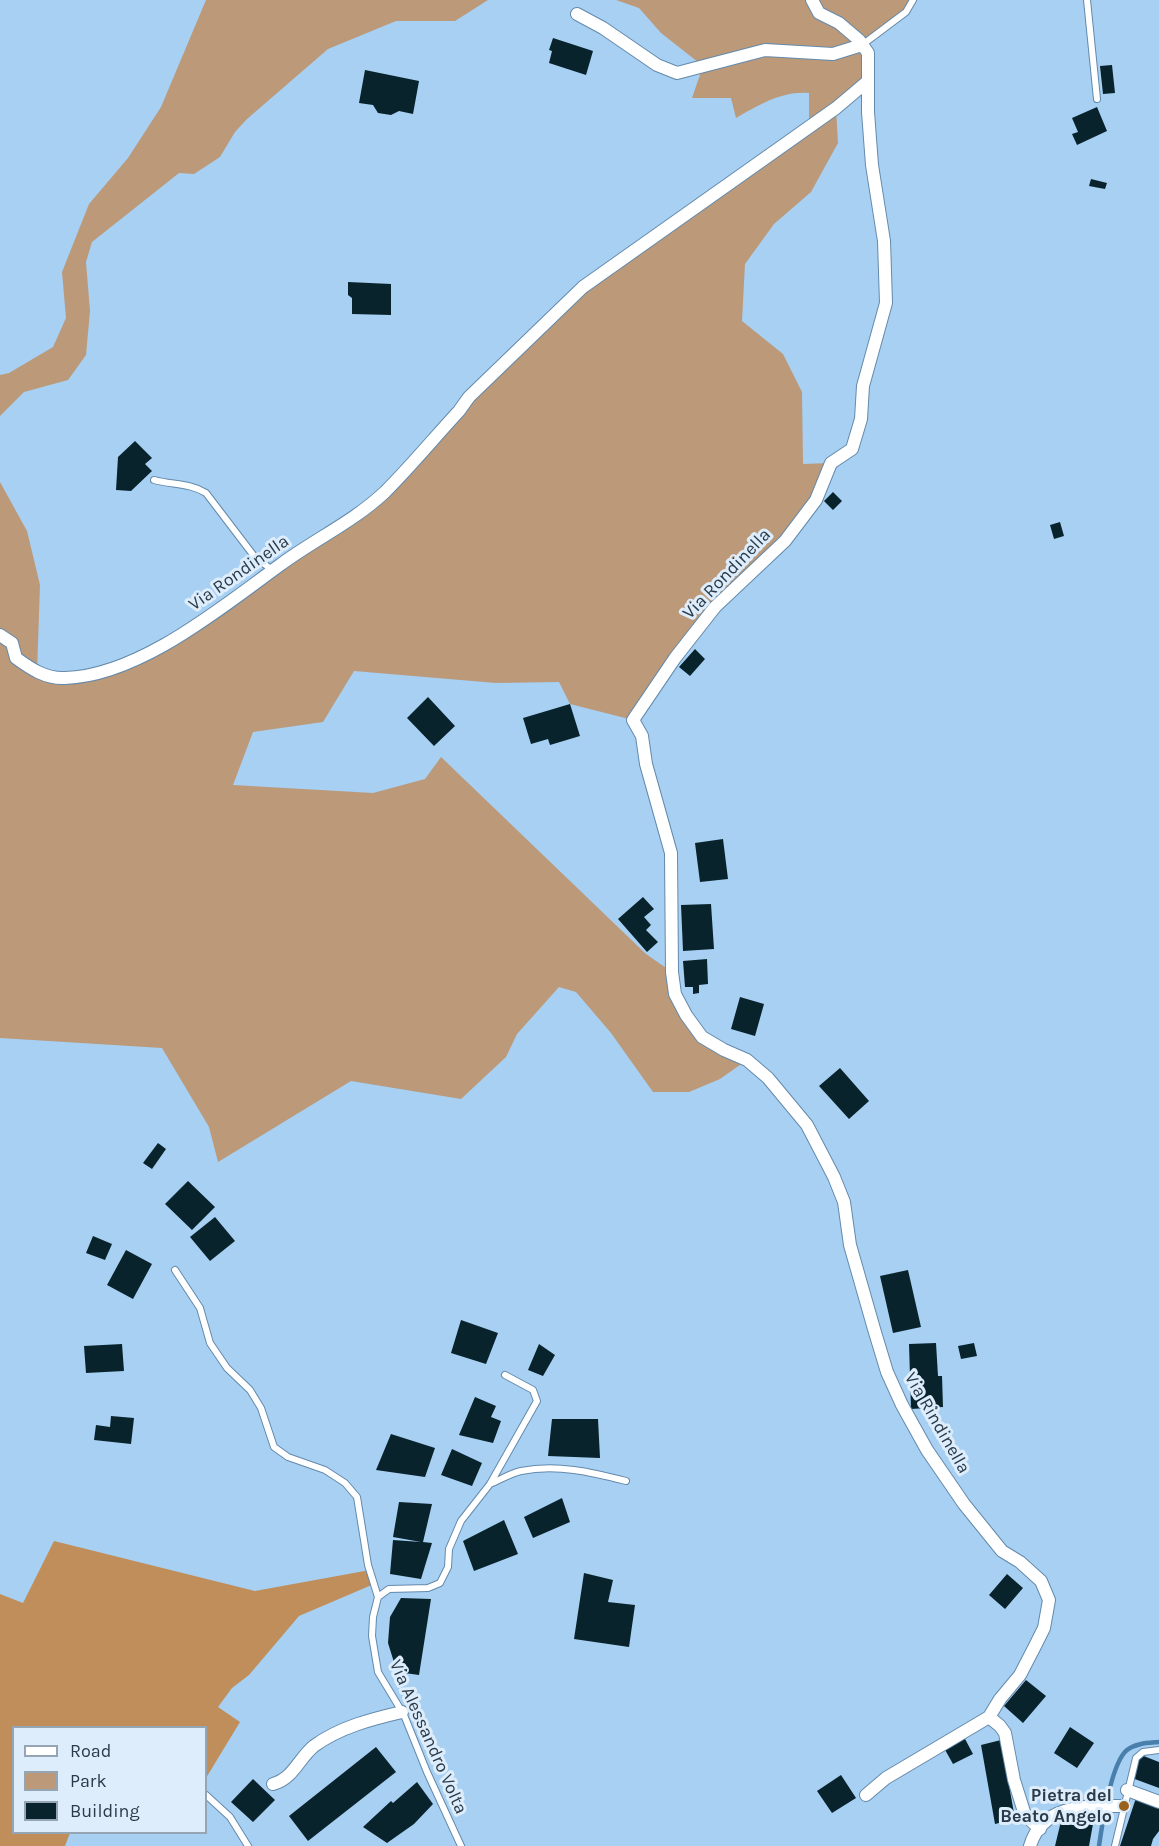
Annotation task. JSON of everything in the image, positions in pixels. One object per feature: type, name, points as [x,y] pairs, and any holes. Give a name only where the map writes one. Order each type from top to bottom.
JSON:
[{"type":"street","points":[[577,14],[603,28],[657,65],[677,73],[765,50],[833,54],[862,45],[839,23],[819,13],[812,0]]},
{"type":"street","name":"Via Rondinella","points":[[747,1060],[702,1037],[686,1015],[675,994],[672,972],[671,853],[646,764],[642,736],[633,720],[675,658],[715,607],[785,541],[816,500],[831,464],[852,448],[861,419],[863,386],[886,303],[884,241],[872,165],[867,112],[868,53],[862,45]]},
{"type":"street","name":"Via Rondinella","points":[[0,635],[12,643],[16,658],[37,673],[63,679],[96,675],[128,663],[182,634],[273,570],[349,522],[384,492],[470,397],[583,287],[836,108],[868,81]]},
{"type":"street","name":"Via Rindinella","points":[[747,1060],[768,1078],[807,1125],[834,1177],[844,1202],[850,1245],[884,1361],[907,1414],[927,1450],[964,1504],[1002,1551],[1020,1562],[1041,1581],[1048,1600],[1044,1628],[1034,1648],[1020,1675],[1000,1699],[989,1717]]},
{"type":"street","points":[[273,1784],[283,1781],[314,1747],[347,1728],[402,1712]]},
{"type":"street","points":[[866,1795],[886,1778],[989,1717],[1005,1733],[1014,1780],[1025,1815],[1040,1829]]},
{"type":"street","points":[[1127,1790],[1159,1802]]},
{"type":"street","points":[[1030,1846],[1033,1835],[1054,1815],[1078,1806],[1124,1806]]},
{"type":"lane","points":[[862,45],[906,12],[913,0]]},
{"type":"lane","points":[[1087,0],[1097,99]]},
{"type":"lane","points":[[154,480],[171,485],[182,484],[196,487],[206,493],[254,556],[273,570]]},
{"type":"lane","points":[[175,1270],[201,1308],[210,1344],[227,1368],[250,1390],[261,1408],[274,1447],[288,1457],[325,1470],[345,1483],[357,1497],[368,1565],[378,1598],[388,1589],[428,1588],[440,1583],[448,1567],[449,1549],[461,1521],[490,1484],[537,1401],[533,1390],[505,1375]]},
{"type":"lane","points":[[490,1484],[519,1471],[551,1467],[591,1472],[626,1481]]},
{"type":"lane","name":"Via Alessandro Volta","points":[[378,1598],[373,1617],[372,1636],[378,1672],[402,1712],[460,1846]]},
{"type":"lane","points":[[1115,1846],[1136,1758],[1143,1752],[1159,1750]]},
{"type":"lane","points":[[207,1796],[230,1817],[248,1846]]},
{"type":"green space","points":[[206,0],[488,0],[455,21],[396,21],[328,49],[247,119],[235,132],[220,157],[194,174],[179,173],[92,242],[86,262],[90,311],[86,355],[68,380],[24,392],[0,416],[0,375],[9,373],[53,347],[66,318],[62,272],[89,204],[128,158],[161,107]]},
{"type":"green space","points":[[616,0],[913,0],[906,12],[863,44],[868,81],[836,108],[838,143],[811,192],[774,224],[745,264],[742,321],[783,354],[802,392],[803,464],[831,463],[816,500],[715,607],[633,720],[570,704],[559,682],[496,683],[354,671],[323,722],[253,732],[233,785],[373,793],[425,779],[441,757],[646,954],[672,972],[675,994],[702,1037],[747,1060],[720,1079],[689,1092],[653,1092],[611,1033],[576,992],[559,987],[517,1034],[506,1057],[461,1099],[351,1081],[218,1162],[209,1127],[162,1048],[0,1038],[0,482],[27,531],[40,585],[37,673],[63,679],[128,663],[349,522],[583,287],[809,126],[809,93],[780,97],[736,118],[731,98],[692,98],[703,66],[661,33],[639,8]]},
{"type":"shaded area","points":[[54,1541],[255,1591],[370,1570],[374,1584],[299,1616],[249,1675],[232,1688],[218,1707],[240,1722],[207,1776],[207,1726],[12,1726],[12,1834],[70,1834],[65,1846],[0,1846],[0,1594],[23,1603]]},
{"type":"building","points":[[553,38],[593,51],[586,75],[549,63],[552,51],[549,50]]},
{"type":"building","points":[[1112,65],[1115,93],[1103,94],[1100,66]]},
{"type":"building","points":[[365,70],[419,81],[413,114],[399,111],[391,115],[378,113],[373,105],[359,103]]},
{"type":"building","points":[[1097,107],[1107,131],[1077,145],[1072,134],[1078,132],[1072,118]]},
{"type":"building","points":[[1091,179],[1107,183],[1105,189],[1089,186]]},
{"type":"building","points":[[348,282],[391,284],[391,315],[352,314],[352,298],[348,295]]},
{"type":"building","points":[[135,441],[152,458],[145,464],[152,471],[131,491],[116,490],[118,457]]},
{"type":"building","points":[[833,492],[842,501],[833,510],[824,501]]},
{"type":"building","points":[[1060,522],[1064,536],[1054,539],[1050,525]]},
{"type":"building","points":[[695,649],[705,659],[690,676],[679,667]]},
{"type":"building","points":[[428,697],[455,726],[434,746],[407,718]]},
{"type":"building","points":[[570,704],[580,736],[550,745],[548,739],[531,744],[523,718]]},
{"type":"building","points":[[723,839],[728,879],[700,882],[695,843]]},
{"type":"building","points":[[643,897],[654,909],[644,917],[651,925],[646,930],[658,942],[647,952],[618,919]]},
{"type":"building","points":[[711,904],[714,949],[683,951],[681,905]]},
{"type":"building","points":[[707,959],[708,984],[699,985],[699,993],[693,994],[693,987],[685,987],[683,961]]},
{"type":"building","points":[[740,997],[764,1004],[755,1036],[731,1029]]},
{"type":"building","points":[[840,1068],[869,1101],[849,1119],[819,1086]]},
{"type":"building","points":[[158,1143],[166,1149],[152,1169],[143,1163]]},
{"type":"building","points":[[188,1181],[215,1207],[192,1230],[165,1204]]},
{"type":"building","points":[[215,1217],[235,1241],[210,1261],[190,1237]]},
{"type":"building","points":[[93,1236],[112,1244],[105,1260],[86,1253]]},
{"type":"building","points":[[126,1250],[152,1264],[133,1299],[107,1285]]},
{"type":"building","points":[[908,1270],[921,1327],[893,1333],[880,1276]]},
{"type":"building","points":[[461,1320],[498,1333],[486,1364],[451,1353]]},
{"type":"building","points":[[936,1343],[938,1376],[942,1376],[943,1407],[911,1409],[909,1344]]},
{"type":"building","points":[[974,1343],[977,1356],[961,1359],[958,1346]]},
{"type":"building","points":[[122,1344],[124,1371],[86,1373],[84,1346]]},
{"type":"building","points":[[539,1344],[555,1355],[543,1376],[528,1370]]},
{"type":"building","points":[[475,1397],[496,1406],[491,1417],[501,1421],[493,1443],[459,1435]]},
{"type":"building","points":[[111,1416],[134,1418],[131,1444],[94,1440],[96,1425],[110,1427]]},
{"type":"building","points":[[552,1419],[598,1419],[600,1458],[548,1456]]},
{"type":"building","points":[[391,1434],[435,1448],[425,1477],[376,1470]]},
{"type":"building","points":[[452,1449],[482,1463],[472,1486],[441,1475]]},
{"type":"building","points":[[562,1498],[570,1522],[533,1538],[524,1517]]},
{"type":"building","points":[[399,1502],[432,1504],[423,1542],[432,1543],[421,1579],[390,1574],[393,1540],[421,1542],[393,1537]]},
{"type":"building","points":[[504,1520],[518,1554],[474,1571],[463,1541]]},
{"type":"building","points":[[584,1573],[613,1580],[608,1602],[635,1605],[629,1647],[574,1639]]},
{"type":"building","points":[[1007,1574],[1023,1588],[1005,1609],[989,1595]]},
{"type":"building","points":[[401,1598],[431,1599],[419,1675],[397,1672],[388,1643],[390,1617]]},
{"type":"building","points":[[1026,1680],[1046,1696],[1023,1723],[1004,1706]]},
{"type":"building","points":[[1070,1727],[1094,1743],[1077,1768],[1054,1753]]},
{"type":"building","points":[[964,1737],[973,1754],[953,1764],[944,1748]]},
{"type":"building","points":[[1001,1740],[1015,1819],[995,1824],[981,1745]]},
{"type":"building","points":[[376,1747],[396,1772],[308,1841],[289,1816]]},
{"type":"building","points":[[1141,1755],[1159,1762],[1159,1788],[1132,1778]]},
{"type":"building","points":[[841,1775],[856,1798],[832,1813],[817,1791]]},
{"type":"building","points":[[253,1779],[275,1800],[253,1822],[231,1802]]},
{"type":"building","points":[[417,1782],[433,1804],[414,1824],[387,1843],[363,1827],[391,1801],[393,1803]]},
{"type":"building","points":[[1136,1798],[1159,1805],[1159,1831],[1151,1846],[1120,1846]]},
{"type":"building","points":[[1062,1817],[1093,1824],[1089,1846],[1055,1846]]},
{"type":"waterway","points":[[1099,1846],[1108,1795],[1121,1757],[1134,1746],[1159,1742]]},
{"type":"place","name":"Pietra del Beato Angelo","points":[[1124,1806]]}]
